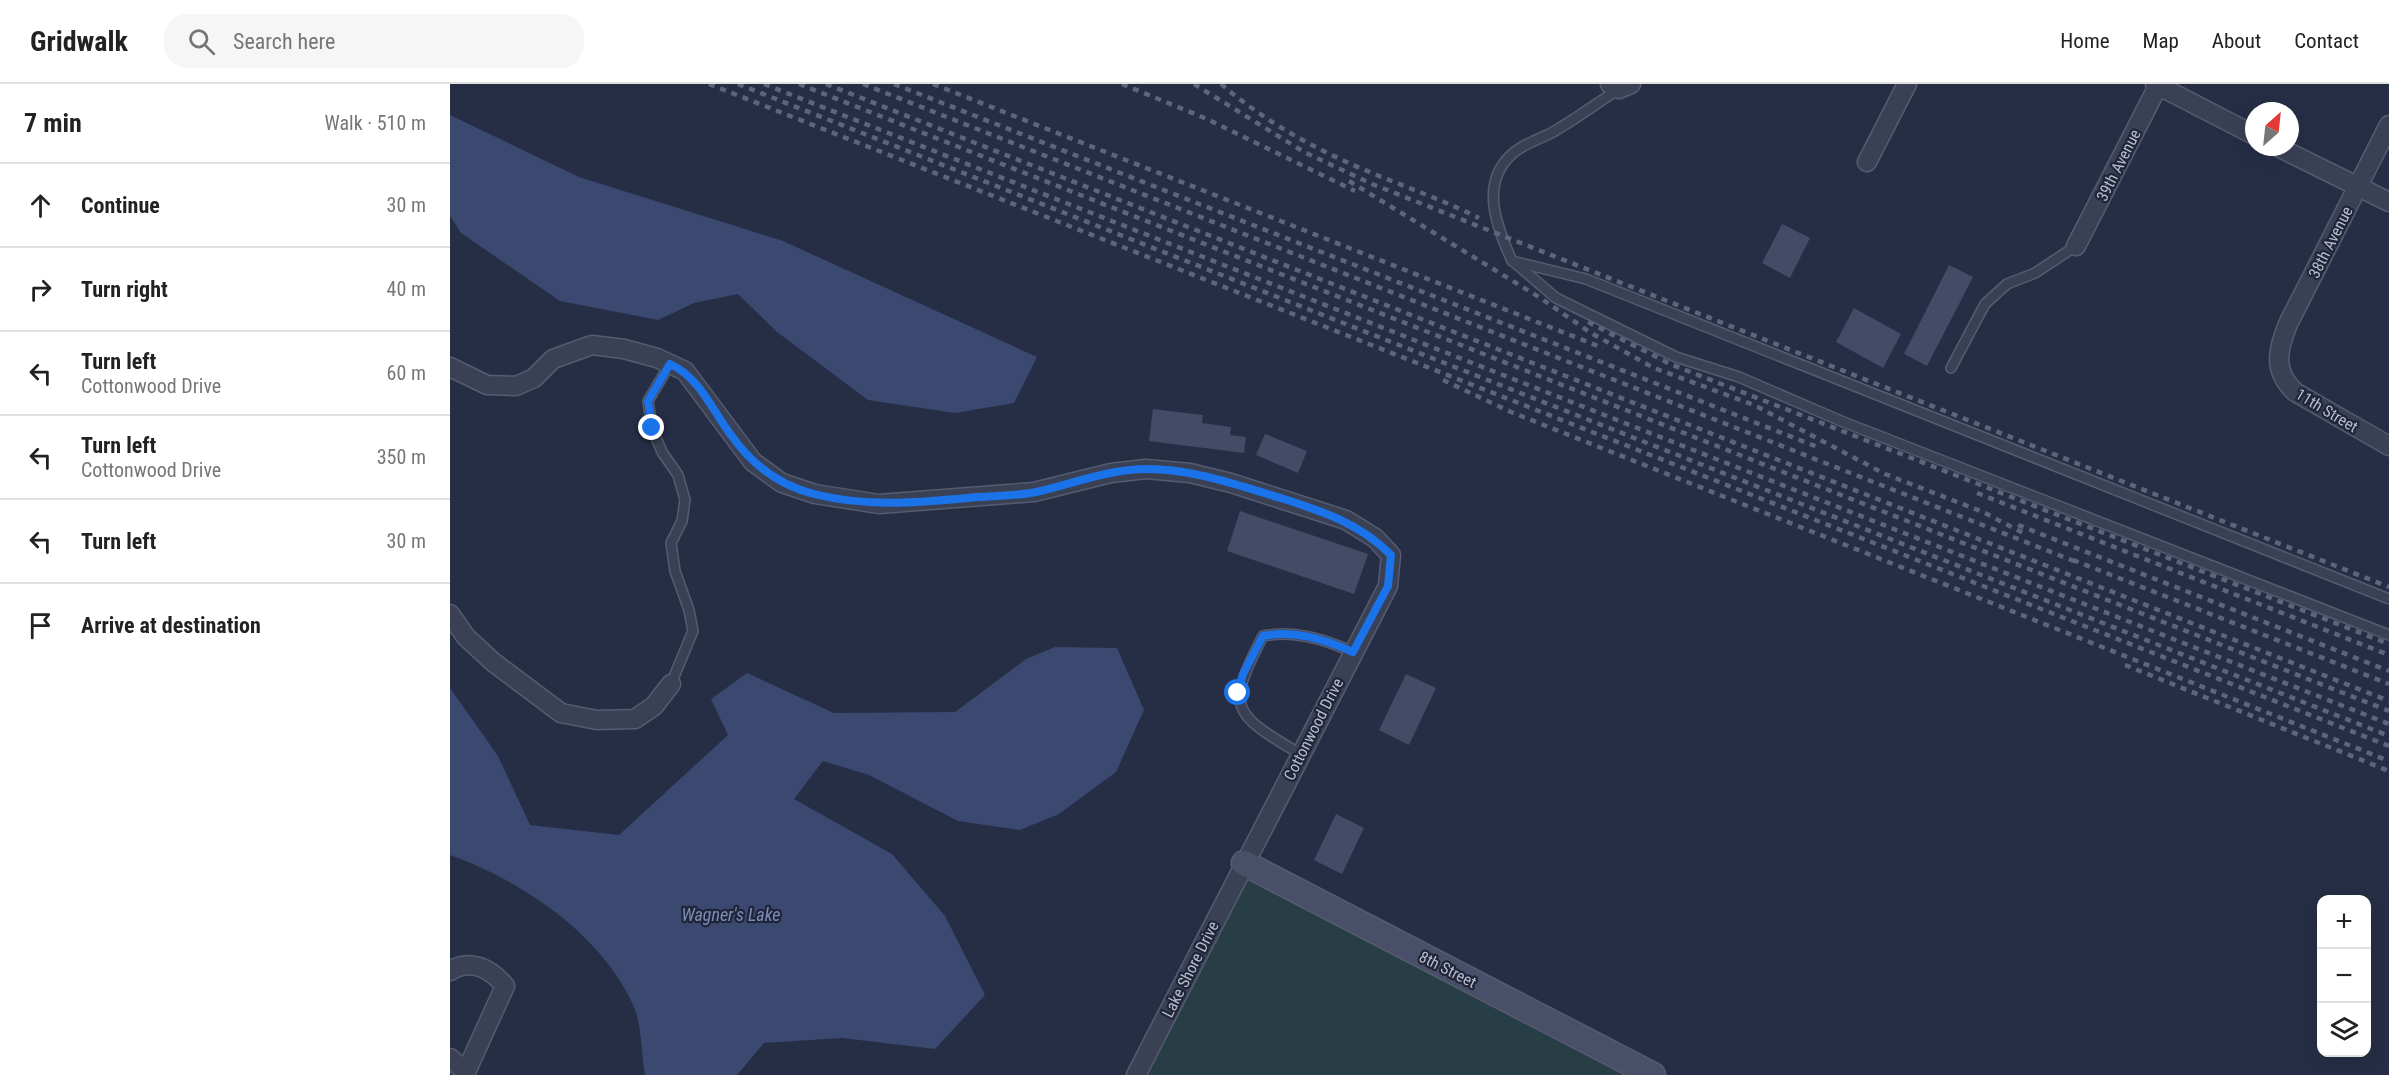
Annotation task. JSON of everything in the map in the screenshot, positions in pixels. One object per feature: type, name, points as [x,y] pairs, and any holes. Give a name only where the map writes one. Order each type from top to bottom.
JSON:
[{"type":"street","points":[[1867,162],[1907,84]]},
{"type":"street","points":[[2157,85],[2245,130]]},
{"type":"street","name":"39th Avenue","points":[[2076,246],[2157,85]]},
{"type":"street","name":"38th Avenue","points":[[2277,361],[2288,324],[2389,125]]},
{"type":"street","points":[[2296,156],[2389,202]]},
{"type":"street","name":"Cottonwood Drive","points":[[450,367],[487,385],[516,386],[534,378],[554,359],[592,345],[624,349],[670,364],[685,371],[699,387],[730,435],[753,462],[782,483],[815,494],[879,504],[949,500],[1034,492],[1111,474],[1146,469],[1190,473],[1231,483],[1346,520],[1375,538],[1391,555],[1388,586],[1244,863]]},
{"type":"street","name":"11th Street","points":[[2277,361],[2286,383],[2295,392],[2389,446]]},
{"type":"street","points":[[450,614],[466,637],[493,662],[561,713],[597,720],[635,719],[654,706],[671,684]]},
{"type":"street","name":"Lake Shore Drive","points":[[1136,1075],[1244,863]]},
{"type":"street","name":"8th Street","points":[[1244,863],[1653,1075]]},
{"type":"street","points":[[450,971],[460,965],[479,966],[494,973],[505,986],[468,1073],[450,1058]]},
{"type":"lane","points":[[1620,86],[1555,130],[1513,153],[1499,171],[1491,193],[1500,235],[1512,261],[1556,298],[1676,357],[1739,377],[1852,426],[2389,634]]},
{"type":"lane","points":[[1951,368],[1985,304],[2007,284],[2035,273],[2076,246]]},
{"type":"lane","points":[[1512,261],[1586,279],[2389,599]]},
{"type":"lane","points":[[670,364],[648,401],[652,428],[662,452],[678,476],[685,500],[682,521],[671,543],[675,571],[689,610],[693,631],[671,684]]},
{"type":"lane","points":[[1300,754],[1262,731],[1241,707],[1238,693],[1243,674],[1263,636],[1276,634],[1326,640],[1353,652]]},
{"type":"shaded area","points":[[1244,863],[1653,1075],[1136,1075]]},
{"type":"water","points":[[450,115],[579,177],[783,241],[1037,357],[1014,403],[955,413],[868,400],[777,332],[738,294],[694,303],[658,320],[560,301],[461,233],[450,216]]},
{"type":"water","name":"Wagner's Lake","points":[[1055,647],[1117,648],[1144,710],[1116,772],[1059,814],[1020,830],[958,821],[869,775],[823,761],[794,799],[892,854],[945,916],[985,995],[935,1049],[842,1038],[764,1043],[737,1075],[645,1075],[637,1015],[620,981],[602,956],[557,913],[531,895],[504,879],[450,855],[450,688],[498,756],[530,825],[619,835],[728,735],[711,699],[747,673],[834,713],[955,712],[1026,659]]},
{"type":"building","points":[[1782,224],[1810,238],[1790,278],[1762,263]]},
{"type":"building","points":[[1949,265],[1973,277],[1927,366],[1904,354]]},
{"type":"building","points":[[1854,308],[1901,334],[1883,368],[1836,342]]},
{"type":"building","points":[[1153,409],[1203,415],[1202,423],[1231,427],[1230,435],[1246,437],[1244,453],[1149,441]]},
{"type":"building","points":[[1265,434],[1307,451],[1298,473],[1256,455]]},
{"type":"building","points":[[1240,511],[1368,554],[1354,594],[1227,551]]},
{"type":"building","points":[[1406,674],[1436,688],[1409,745],[1379,730]]},
{"type":"building","points":[[1336,814],[1364,828],[1342,874],[1314,860]]},
{"type":"railway","points":[[709,84],[2389,746]]},
{"type":"railway","points":[[738,84],[2389,736]]},
{"type":"railway","points":[[764,84],[2389,724]]},
{"type":"railway","points":[[799,84],[2389,711]]},
{"type":"railway","points":[[826,84],[2389,701]]},
{"type":"railway","points":[[863,84],[2079,563]]},
{"type":"railway","points":[[894,84],[1820,448]]},
{"type":"railway","points":[[933,84],[1603,348]]},
{"type":"railway","points":[[1122,84],[1207,119],[1355,191]]},
{"type":"railway","points":[[1194,84],[1304,152],[1372,184],[2389,587]]},
{"type":"railway","points":[[1221,84],[1263,116],[1323,151],[1479,218]]},
{"type":"railway","points":[[1349,181],[1539,297],[1591,333],[1654,368],[1754,405],[1885,474],[1983,512],[2025,534]]},
{"type":"railway","points":[[1588,322],[1670,364],[2389,644]]},
{"type":"railway","points":[[1443,380],[1511,412],[2389,761]]},
{"type":"railway","points":[[1977,493],[2389,655]]},
{"type":"railway","points":[[2018,525],[2389,671]]},
{"type":"railway","points":[[2073,560],[2389,684]]},
{"type":"railway","points":[[2125,665],[2389,771]]},
{"type":"route","points":[[652,428],[648,401],[670,364],[685,371],[699,387],[730,435],[753,462],[782,483],[815,494],[879,504],[949,500],[1034,492],[1111,474],[1146,469],[1190,473],[1231,483],[1346,520],[1375,538],[1391,555],[1388,586],[1353,652],[1326,640],[1295,635],[1263,636],[1243,674],[1238,693]]}]
